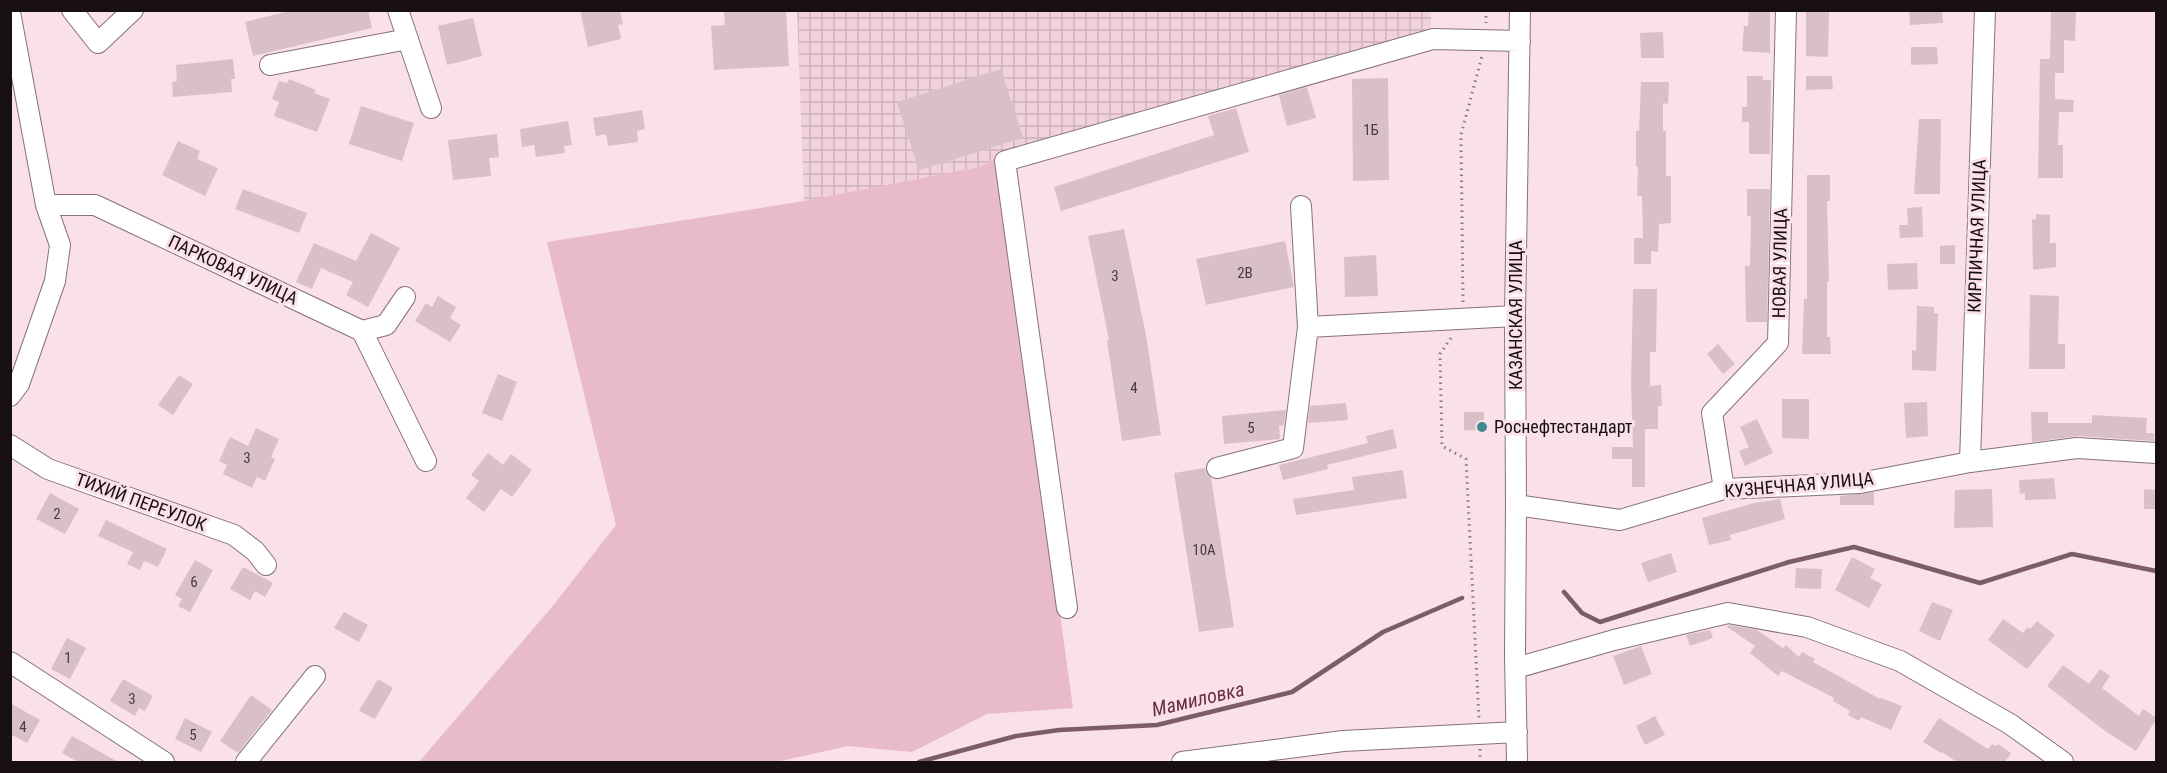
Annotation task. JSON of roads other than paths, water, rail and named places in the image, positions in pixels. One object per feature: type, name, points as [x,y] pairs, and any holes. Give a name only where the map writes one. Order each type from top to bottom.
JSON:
[{"type":"street","points":[[72,10],[98,43],[134,10]]},
{"type":"street","points":[[398,10],[431,108]]},
{"type":"street","name":"КАЗАНСКАЯ УЛИЦА","points":[[1517,746],[1515,316],[1520,10]]},
{"type":"street","name":"НОВАЯ УЛИЦА","points":[[1724,489],[1712,413],[1778,343],[1786,10]]},
{"type":"street","name":"КИРПИЧНАЯ УЛИЦА","points":[[1970,462],[1985,10]]},
{"type":"street","points":[[10,12],[46,205],[60,245],[55,281],[19,384],[10,396]]},
{"type":"street","points":[[270,64],[408,39]]},
{"type":"street","points":[[1067,608],[1005,161],[1433,39],[1520,41]]},
{"type":"street","name":"ПАРКОВАЯ УЛИЦА","points":[[46,205],[95,205],[362,331]]},
{"type":"street","points":[[1216,468],[1293,448],[1308,327],[1301,206]]},
{"type":"street","points":[[405,297],[386,325],[362,331],[426,461]]},
{"type":"street","points":[[1308,327],[1515,316]]},
{"type":"street","name":"ТИХИЙ ПЕРЕУЛОК","points":[[10,445],[48,469],[234,536],[255,551],[266,565]]},
{"type":"street","name":"КУЗНЕЧНАЯ УЛИЦА","points":[[1516,505],[1620,520],[1724,489],[1860,483],[1970,462],[2077,448],[2157,453]]},
{"type":"street","points":[[1516,668],[1614,640],[1728,613],[1807,627],[1900,661],[2010,724],[2063,762]]},
{"type":"street","points":[[10,662],[164,762]]},
{"type":"street","points":[[246,762],[315,676]]},
{"type":"street","points":[[1182,762],[1343,741],[1479,734],[1517,746],[1533,762]]},
{"type":"waterway","points":[[1564,592],[1582,613],[1600,622],[1789,562],[1854,547],[1980,583],[2072,554],[2156,571]]},
{"type":"waterway","name":"Мамиловка","points":[[919,762],[1016,736],[1059,730],[1157,725],[1292,692],[1383,632],[1462,598]]},
{"type":"place","name":"Роснефтестандарт","points":[[1482,427]]}]
